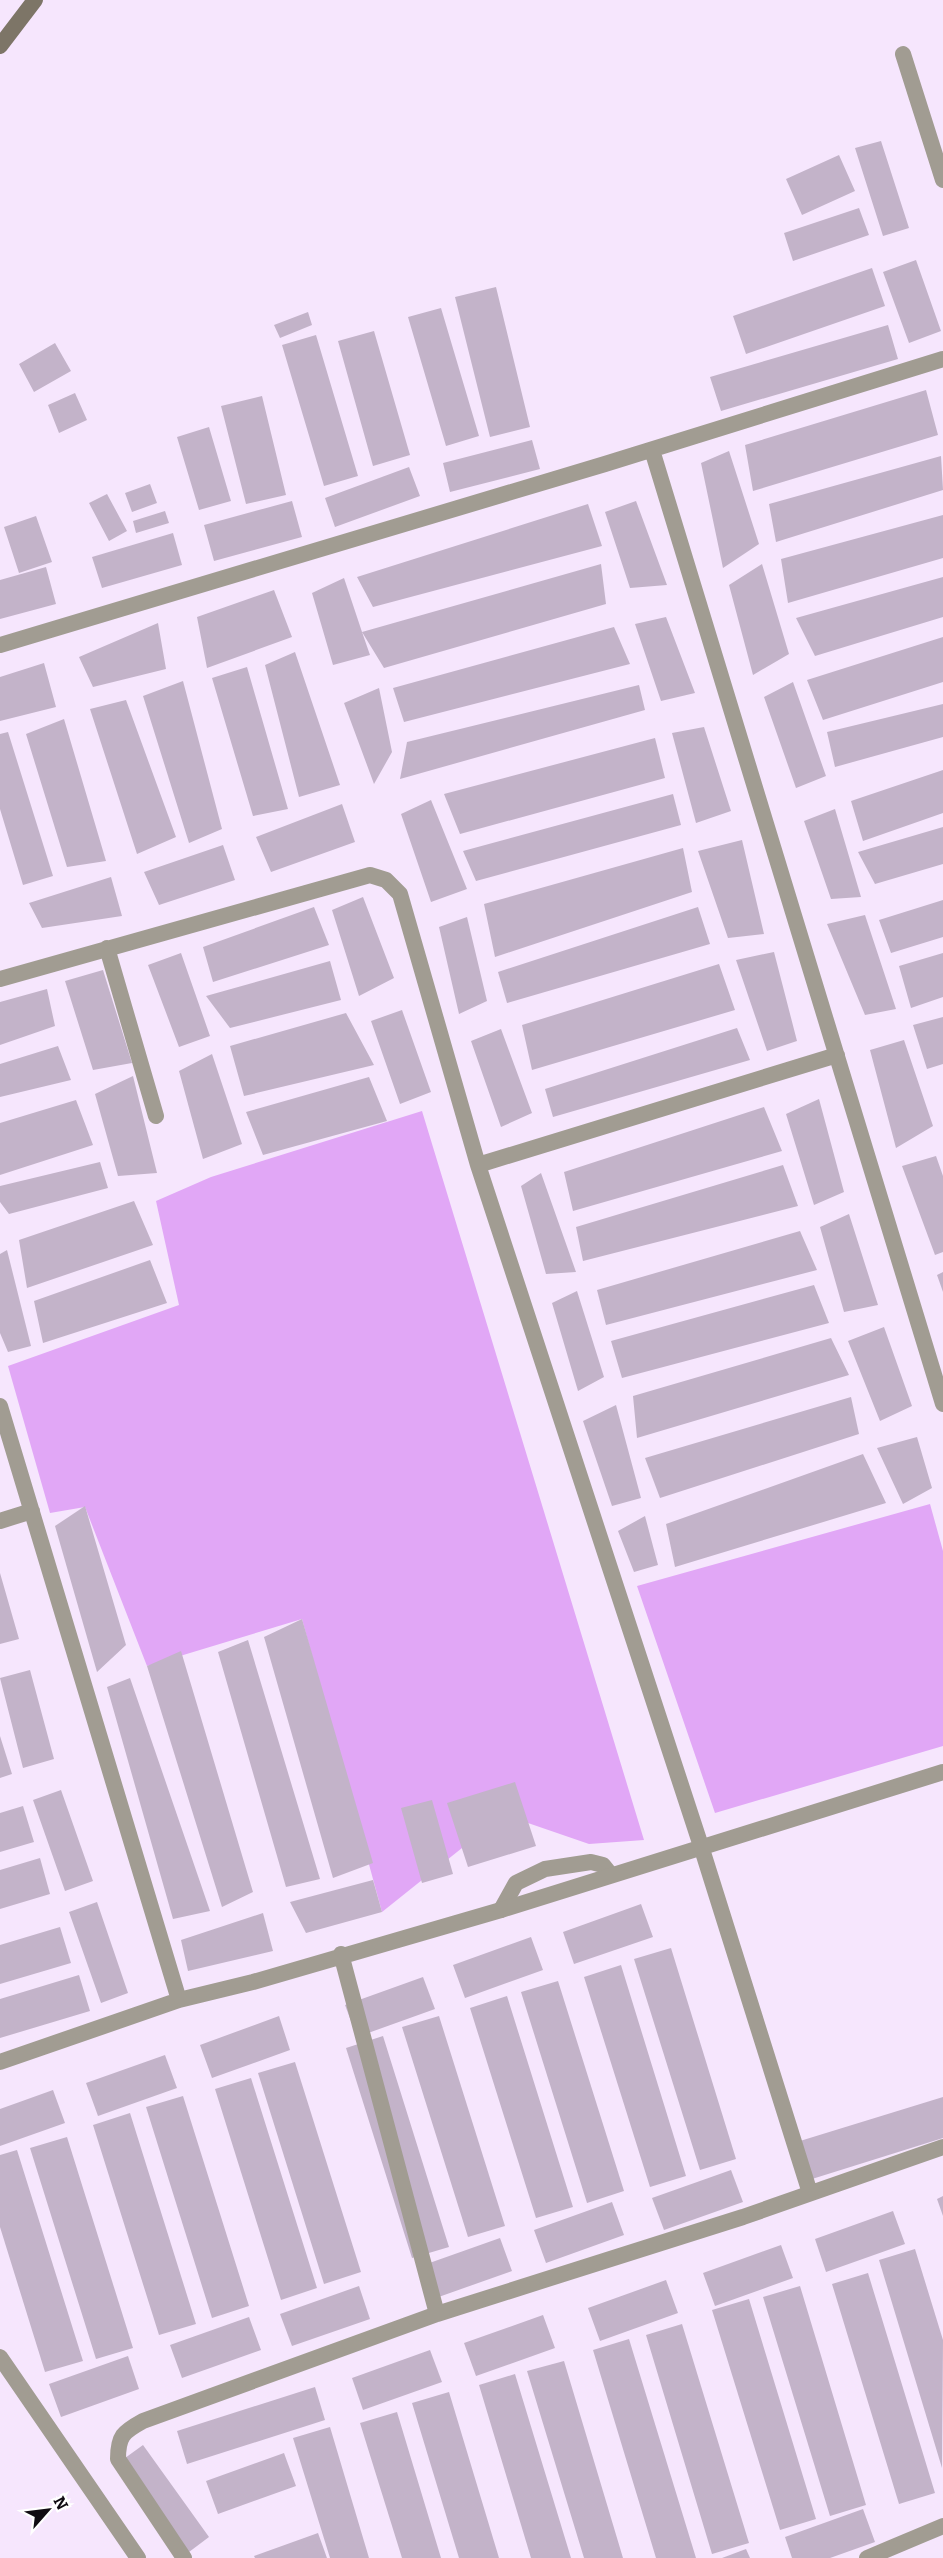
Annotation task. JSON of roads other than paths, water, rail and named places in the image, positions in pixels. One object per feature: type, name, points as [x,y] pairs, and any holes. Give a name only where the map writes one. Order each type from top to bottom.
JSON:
[{"type":"main road","points":[[0,46],[35,0]]},
{"type":"street","points":[[903,54],[943,180]]},
{"type":"street","points":[[0,645],[652,450],[943,359]]},
{"type":"street","points":[[652,450],[943,1404]]},
{"type":"street","points":[[0,979],[370,875],[386,879],[400,894],[478,1165],[701,1845],[810,2193]]},
{"type":"street","points":[[107,948],[156,1116]]},
{"type":"street","points":[[478,1165],[837,1055]]},
{"type":"street","points":[[0,1406],[180,2000]]},
{"type":"street","points":[[0,1521],[32,1511]]},
{"type":"street","points":[[0,2062],[180,2000],[253,1982],[341,1954],[501,1910],[701,1845],[943,1772]]},
{"type":"street","points":[[501,1910],[516,1883],[545,1869],[591,1862],[603,1865],[611,1875]]},
{"type":"street","points":[[341,1954],[437,2314]]},
{"type":"street","points":[[184,2558],[118,2459],[118,2443],[126,2430],[143,2421],[437,2314],[743,2217],[943,2147]]},
{"type":"street","points":[[0,2357],[138,2558]]},
{"type":"street","points":[[867,2558],[943,2526]]}]
